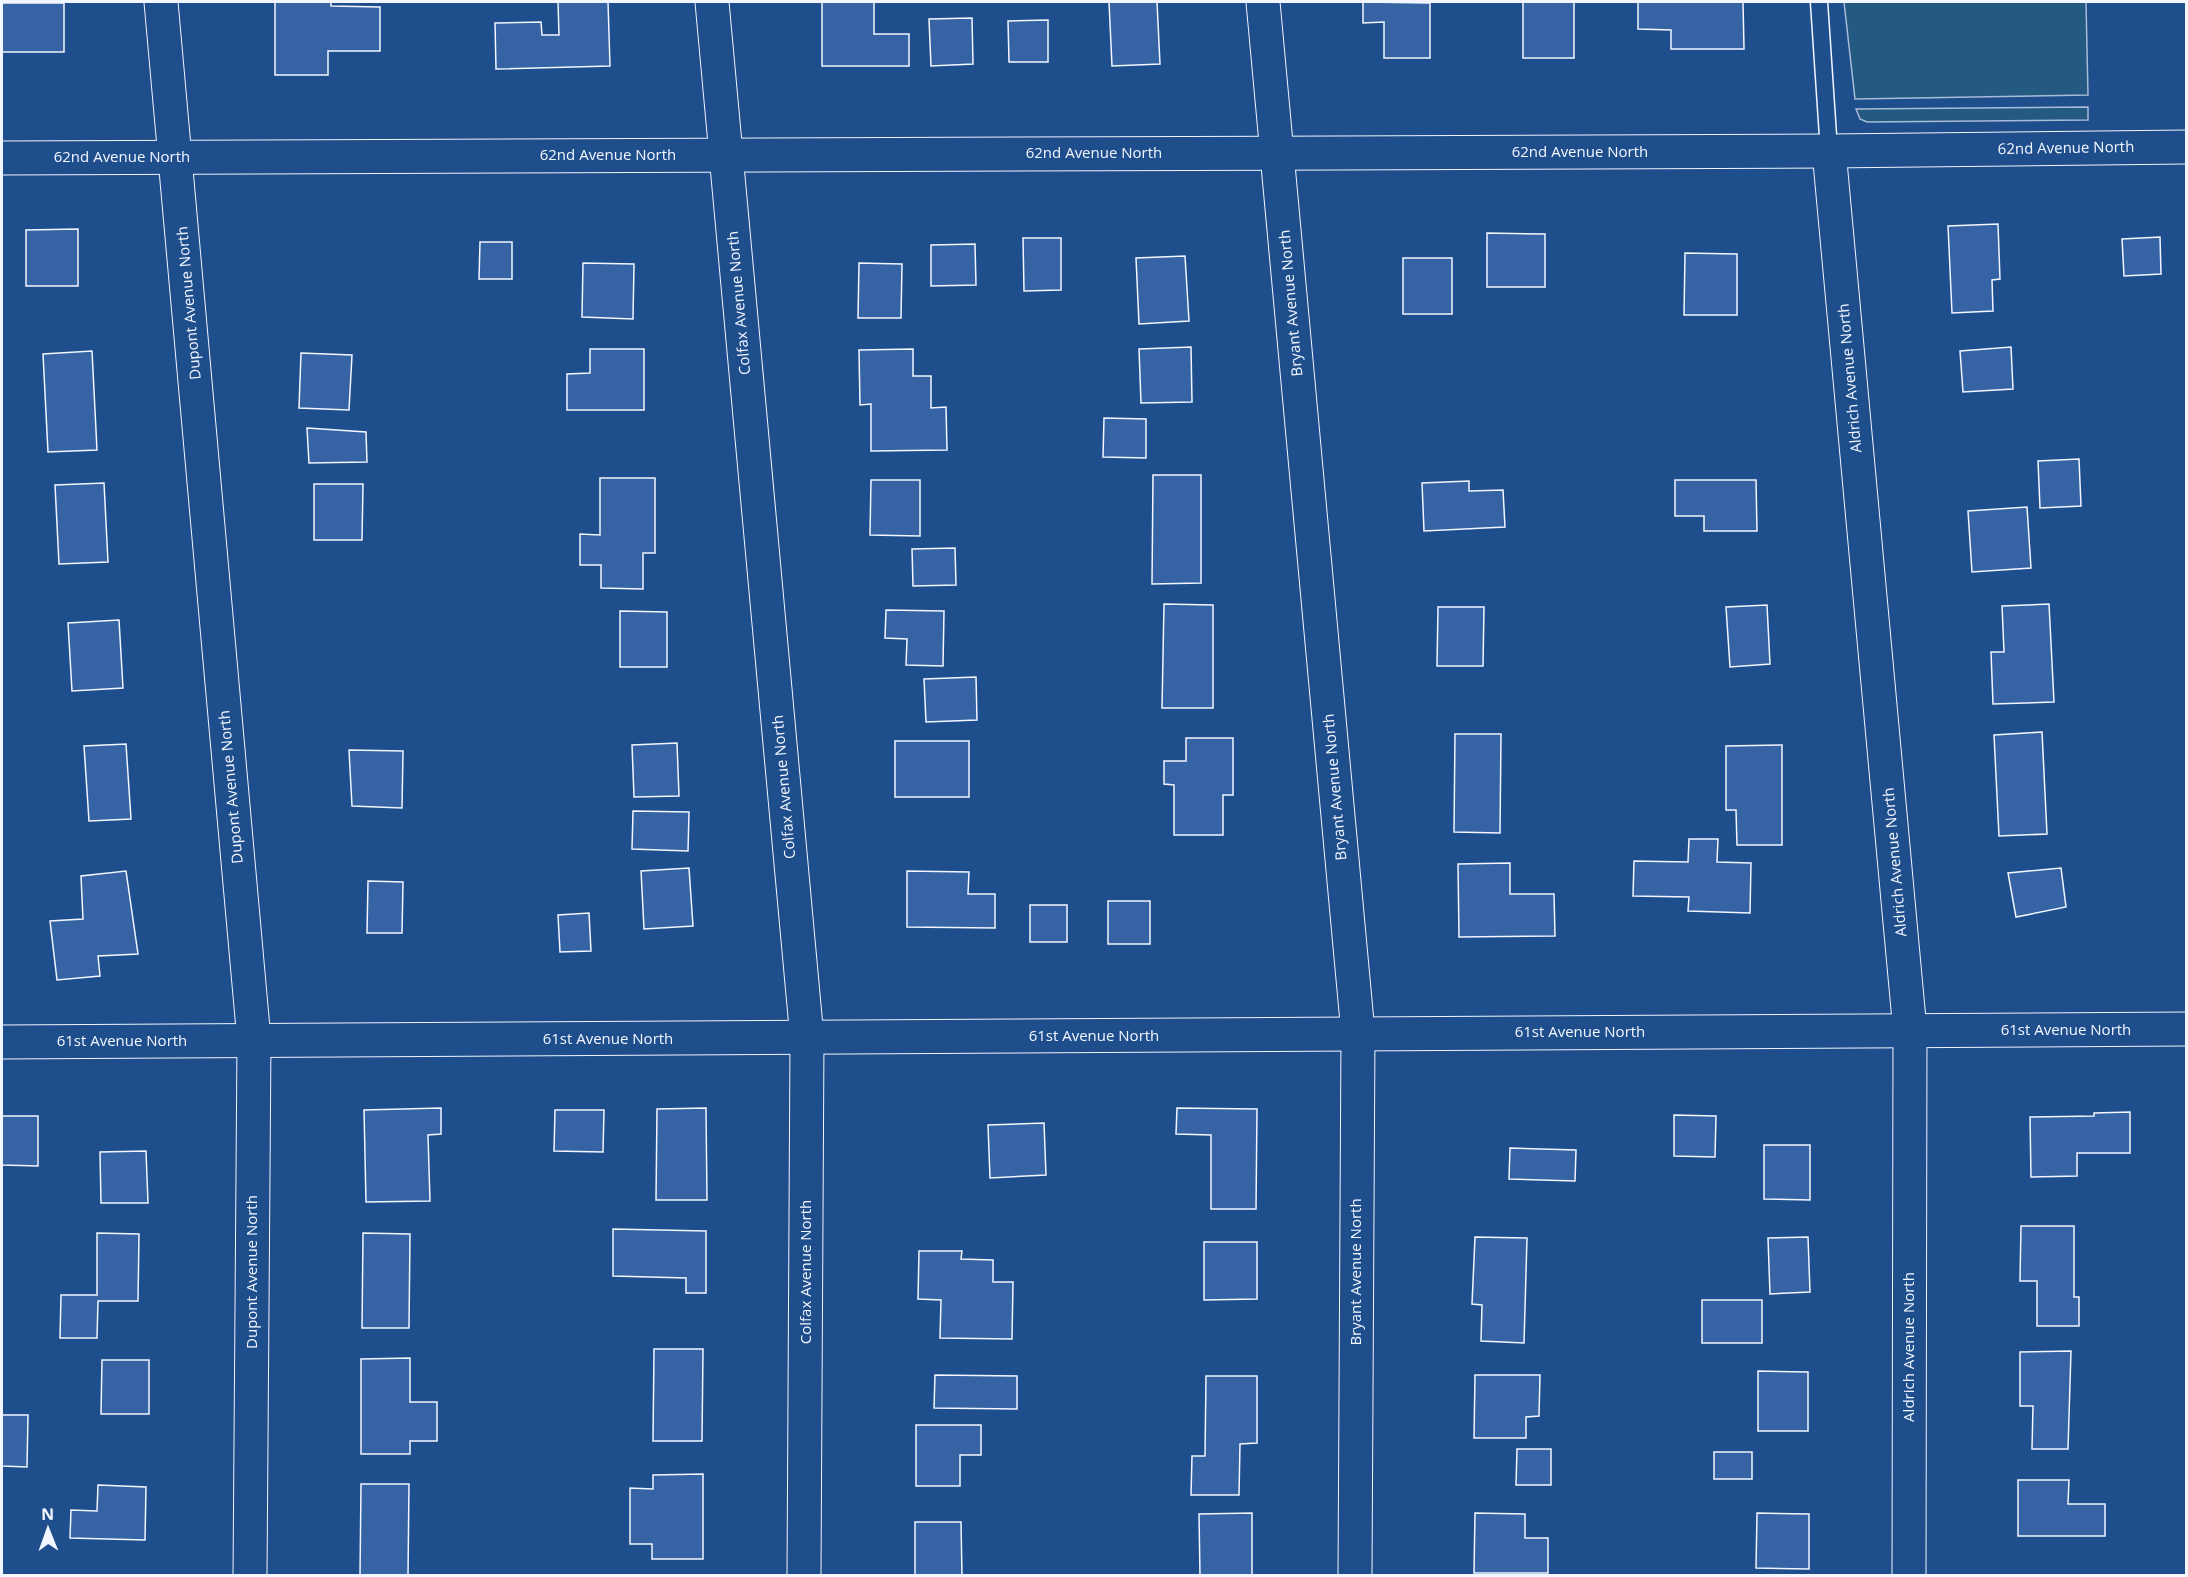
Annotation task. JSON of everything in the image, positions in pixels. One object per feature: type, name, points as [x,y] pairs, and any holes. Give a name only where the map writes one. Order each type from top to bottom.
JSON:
[{"type":"street","name":"Dupont Avenue North","points":[[161,2],[254,1040],[250,1575]]},
{"type":"street","name":"Colfax Avenue North","points":[[712,2],[807,1038],[804,1575]]},
{"type":"street","name":"Bryant Avenue North","points":[[1263,2],[1358,1034],[1355,1575]]},
{"type":"street","name":"62nd Avenue North","points":[[2,158],[1829,151],[2187,147]]},
{"type":"street","name":"Aldrich Avenue North","points":[[1829,151],[1910,1030],[1909,1575]]},
{"type":"street","name":"61st Avenue North","points":[[2,1042],[2187,1029]]},
{"type":"lane","points":[[1819,2],[1829,151]]},
{"type":"shaded area","points":[[1844,2],[2086,2],[2088,95],[1855,99]]},
{"type":"shaded area","points":[[2088,107],[2088,120],[1867,122],[1860,119],[1856,109]]},
{"type":"building","points":[[275,2],[331,2],[331,6],[380,7],[380,51],[328,51],[328,75],[275,75]]},
{"type":"building","points":[[558,2],[608,2],[610,66],[496,69],[495,23],[541,22],[542,35],[559,35]]},
{"type":"building","points":[[822,2],[874,2],[874,34],[909,34],[909,66],[822,66]]},
{"type":"building","points":[[1109,2],[1157,2],[1160,64],[1112,66]]},
{"type":"building","points":[[1363,2],[1430,3],[1430,58],[1384,58],[1384,22],[1363,23]]},
{"type":"building","points":[[1523,2],[1574,2],[1574,58],[1523,58]]},
{"type":"building","points":[[1638,2],[1743,2],[1744,49],[1671,49],[1671,30],[1638,29]]},
{"type":"building","points":[[2,3],[64,3],[64,52],[2,52]]},
{"type":"building","points":[[972,18],[973,64],[931,66],[929,19]]},
{"type":"building","points":[[1048,20],[1048,62],[1009,62],[1008,21]]},
{"type":"building","points":[[1998,224],[2000,279],[1992,280],[1993,311],[1952,313],[1948,226]]},
{"type":"building","points":[[78,229],[78,286],[26,286],[26,230]]},
{"type":"building","points":[[1487,233],[1545,234],[1545,287],[1487,287]]},
{"type":"building","points":[[2160,237],[2161,274],[2124,276],[2122,239]]},
{"type":"building","points":[[1023,238],[1061,238],[1061,290],[1024,291]]},
{"type":"building","points":[[480,242],[512,242],[512,279],[479,279]]},
{"type":"building","points":[[975,244],[976,285],[931,286],[931,245]]},
{"type":"building","points":[[1685,253],[1737,254],[1737,315],[1684,315]]},
{"type":"building","points":[[1185,256],[1189,321],[1139,324],[1136,258]]},
{"type":"building","points":[[1403,258],[1452,258],[1452,314],[1403,314]]},
{"type":"building","points":[[583,263],[634,264],[633,319],[582,317]]},
{"type":"building","points":[[859,263],[902,264],[901,318],[858,318]]},
{"type":"building","points":[[1191,347],[1192,402],[1141,403],[1139,349]]},
{"type":"building","points":[[2011,347],[2013,389],[1963,392],[1960,351]]},
{"type":"building","points":[[590,349],[644,349],[644,410],[567,410],[567,374],[590,373]]},
{"type":"building","points":[[913,349],[913,376],[931,376],[931,408],[946,407],[947,450],[871,451],[871,404],[860,405],[859,350]]},
{"type":"building","points":[[92,351],[97,450],[48,452],[43,354]]},
{"type":"building","points":[[301,353],[352,355],[349,410],[299,408]]},
{"type":"building","points":[[1104,418],[1146,419],[1146,458],[1103,457]]},
{"type":"building","points":[[307,428],[366,432],[367,462],[309,463]]},
{"type":"building","points":[[2079,459],[2081,506],[2040,508],[2038,461]]},
{"type":"building","points":[[1153,475],[1201,475],[1201,583],[1152,584]]},
{"type":"building","points":[[600,478],[655,478],[655,553],[643,553],[643,589],[601,588],[601,565],[580,565],[580,534],[600,535]]},
{"type":"building","points":[[871,480],[920,480],[920,536],[870,535]]},
{"type":"building","points":[[1675,480],[1756,480],[1757,531],[1704,531],[1704,516],[1675,516]]},
{"type":"building","points":[[1469,481],[1469,491],[1503,490],[1505,527],[1424,531],[1422,483]]},
{"type":"building","points":[[104,483],[108,562],[59,564],[55,485]]},
{"type":"building","points":[[314,484],[363,484],[362,540],[314,540]]},
{"type":"building","points":[[2027,507],[2031,568],[1972,572],[1968,511]]},
{"type":"building","points":[[955,548],[956,585],[913,586],[912,549]]},
{"type":"building","points":[[1164,604],[1213,605],[1213,708],[1162,708]]},
{"type":"building","points":[[2049,604],[2054,702],[1993,704],[1991,652],[2004,652],[2002,606]]},
{"type":"building","points":[[1767,605],[1770,664],[1730,667],[1726,607]]},
{"type":"building","points":[[1438,607],[1484,607],[1483,666],[1437,666]]},
{"type":"building","points":[[886,610],[944,611],[943,666],[906,665],[907,639],[885,638]]},
{"type":"building","points":[[620,611],[667,612],[667,667],[620,667]]},
{"type":"building","points":[[119,620],[123,688],[72,691],[68,623]]},
{"type":"building","points":[[976,677],[977,720],[926,722],[924,679]]},
{"type":"building","points":[[2042,732],[2047,834],[1999,836],[1994,735]]},
{"type":"building","points":[[1455,734],[1501,734],[1500,833],[1454,832]]},
{"type":"building","points":[[1186,738],[1233,738],[1233,795],[1223,795],[1223,835],[1174,835],[1174,785],[1164,784],[1164,761],[1186,761]]},
{"type":"building","points":[[895,741],[969,741],[969,797],[895,797]]},
{"type":"building","points":[[677,743],[679,796],[634,797],[632,745]]},
{"type":"building","points":[[126,744],[131,819],[89,821],[84,746]]},
{"type":"building","points":[[1782,745],[1782,845],[1737,845],[1736,810],[1726,810],[1726,746]]},
{"type":"building","points":[[349,750],[403,751],[402,808],[352,806]]},
{"type":"building","points":[[633,811],[689,812],[688,851],[632,849]]},
{"type":"building","points":[[1689,839],[1718,839],[1717,862],[1751,863],[1750,913],[1688,911],[1689,897],[1633,896],[1634,861],[1688,862]]},
{"type":"building","points":[[1510,863],[1510,894],[1554,894],[1555,936],[1459,937],[1458,864]]},
{"type":"building","points":[[689,868],[693,926],[644,929],[641,871]]},
{"type":"building","points":[[2061,868],[2066,907],[2016,917],[2008,873]]},
{"type":"building","points":[[126,871],[138,954],[98,956],[100,976],[57,980],[50,921],[83,919],[81,876]]},
{"type":"building","points":[[907,871],[969,872],[968,894],[995,894],[995,928],[907,927]]},
{"type":"building","points":[[368,881],[403,882],[402,933],[367,933]]},
{"type":"building","points":[[1108,901],[1150,901],[1150,944],[1108,944]]},
{"type":"building","points":[[1030,905],[1067,905],[1067,942],[1030,942]]},
{"type":"building","points":[[589,913],[591,951],[560,952],[558,915]]},
{"type":"building","points":[[441,1108],[441,1134],[428,1135],[430,1201],[366,1202],[364,1110]]},
{"type":"building","points":[[706,1108],[707,1200],[656,1200],[657,1109]]},
{"type":"building","points":[[1177,1108],[1257,1109],[1256,1209],[1211,1209],[1211,1135],[1176,1134]]},
{"type":"building","points":[[555,1110],[604,1110],[603,1152],[554,1151]]},
{"type":"building","points":[[2130,1112],[2130,1153],[2077,1153],[2077,1176],[2031,1177],[2030,1117],[2094,1116],[2094,1113]]},
{"type":"building","points":[[1674,1115],[1716,1116],[1715,1157],[1674,1156]]},
{"type":"building","points":[[2,1116],[38,1116],[38,1166],[2,1165]]},
{"type":"building","points":[[1044,1123],[1046,1175],[990,1178],[988,1125]]},
{"type":"building","points":[[1764,1145],[1810,1145],[1810,1200],[1764,1199]]},
{"type":"building","points":[[1510,1148],[1576,1150],[1575,1181],[1509,1179]]},
{"type":"building","points":[[146,1151],[148,1203],[101,1203],[100,1152]]},
{"type":"building","points":[[2021,1226],[2074,1226],[2074,1297],[2079,1297],[2079,1326],[2037,1326],[2037,1281],[2020,1281]]},
{"type":"building","points":[[613,1229],[706,1231],[706,1293],[686,1293],[686,1278],[613,1276]]},
{"type":"building","points":[[97,1233],[139,1234],[138,1301],[98,1301],[97,1338],[60,1338],[61,1295],[97,1295]]},
{"type":"building","points":[[363,1233],[410,1234],[409,1328],[362,1328]]},
{"type":"building","points":[[1475,1237],[1527,1238],[1524,1343],[1481,1341],[1482,1305],[1472,1304]]},
{"type":"building","points":[[1808,1237],[1810,1292],[1770,1294],[1768,1238]]},
{"type":"building","points":[[1204,1242],[1257,1242],[1257,1299],[1204,1300]]},
{"type":"building","points":[[919,1251],[962,1251],[961,1259],[993,1260],[993,1282],[1013,1282],[1012,1339],[940,1338],[941,1300],[918,1299]]},
{"type":"building","points":[[1702,1300],[1762,1300],[1762,1343],[1702,1343]]},
{"type":"building","points":[[654,1349],[703,1349],[702,1441],[653,1441]]},
{"type":"building","points":[[2071,1351],[2068,1449],[2032,1449],[2033,1406],[2020,1406],[2020,1352]]},
{"type":"building","points":[[410,1358],[410,1402],[437,1402],[437,1441],[410,1441],[410,1454],[361,1454],[361,1359]]},
{"type":"building","points":[[102,1360],[149,1360],[149,1414],[101,1414]]},
{"type":"building","points":[[1758,1371],[1808,1372],[1808,1431],[1758,1431]]},
{"type":"building","points":[[935,1375],[1017,1376],[1017,1409],[934,1408]]},
{"type":"building","points":[[1475,1375],[1540,1375],[1539,1416],[1526,1417],[1526,1438],[1474,1438]]},
{"type":"building","points":[[1206,1376],[1257,1376],[1257,1443],[1240,1444],[1239,1495],[1191,1495],[1192,1456],[1205,1456]]},
{"type":"building","points":[[2,1415],[28,1415],[27,1467],[2,1466]]},
{"type":"building","points":[[916,1425],[981,1425],[981,1455],[960,1455],[960,1486],[916,1486]]},
{"type":"building","points":[[1517,1449],[1551,1449],[1551,1485],[1516,1485]]},
{"type":"building","points":[[1714,1452],[1752,1452],[1752,1479],[1714,1479]]},
{"type":"building","points":[[703,1474],[703,1559],[652,1559],[652,1544],[630,1544],[630,1488],[653,1489],[653,1475]]},
{"type":"building","points":[[2018,1480],[2069,1480],[2068,1504],[2105,1504],[2105,1536],[2018,1536]]},
{"type":"building","points":[[361,1484],[409,1484],[408,1576],[360,1576]]},
{"type":"building","points":[[98,1485],[146,1487],[145,1540],[70,1538],[71,1510],[97,1511]]},
{"type":"building","points":[[1252,1513],[1252,1576],[1200,1576],[1199,1514]]},
{"type":"building","points":[[1475,1513],[1525,1514],[1525,1538],[1548,1538],[1548,1573],[1474,1573]]},
{"type":"building","points":[[1757,1513],[1809,1514],[1809,1569],[1756,1568]]},
{"type":"building","points":[[915,1522],[961,1522],[962,1576],[915,1576]]}]
